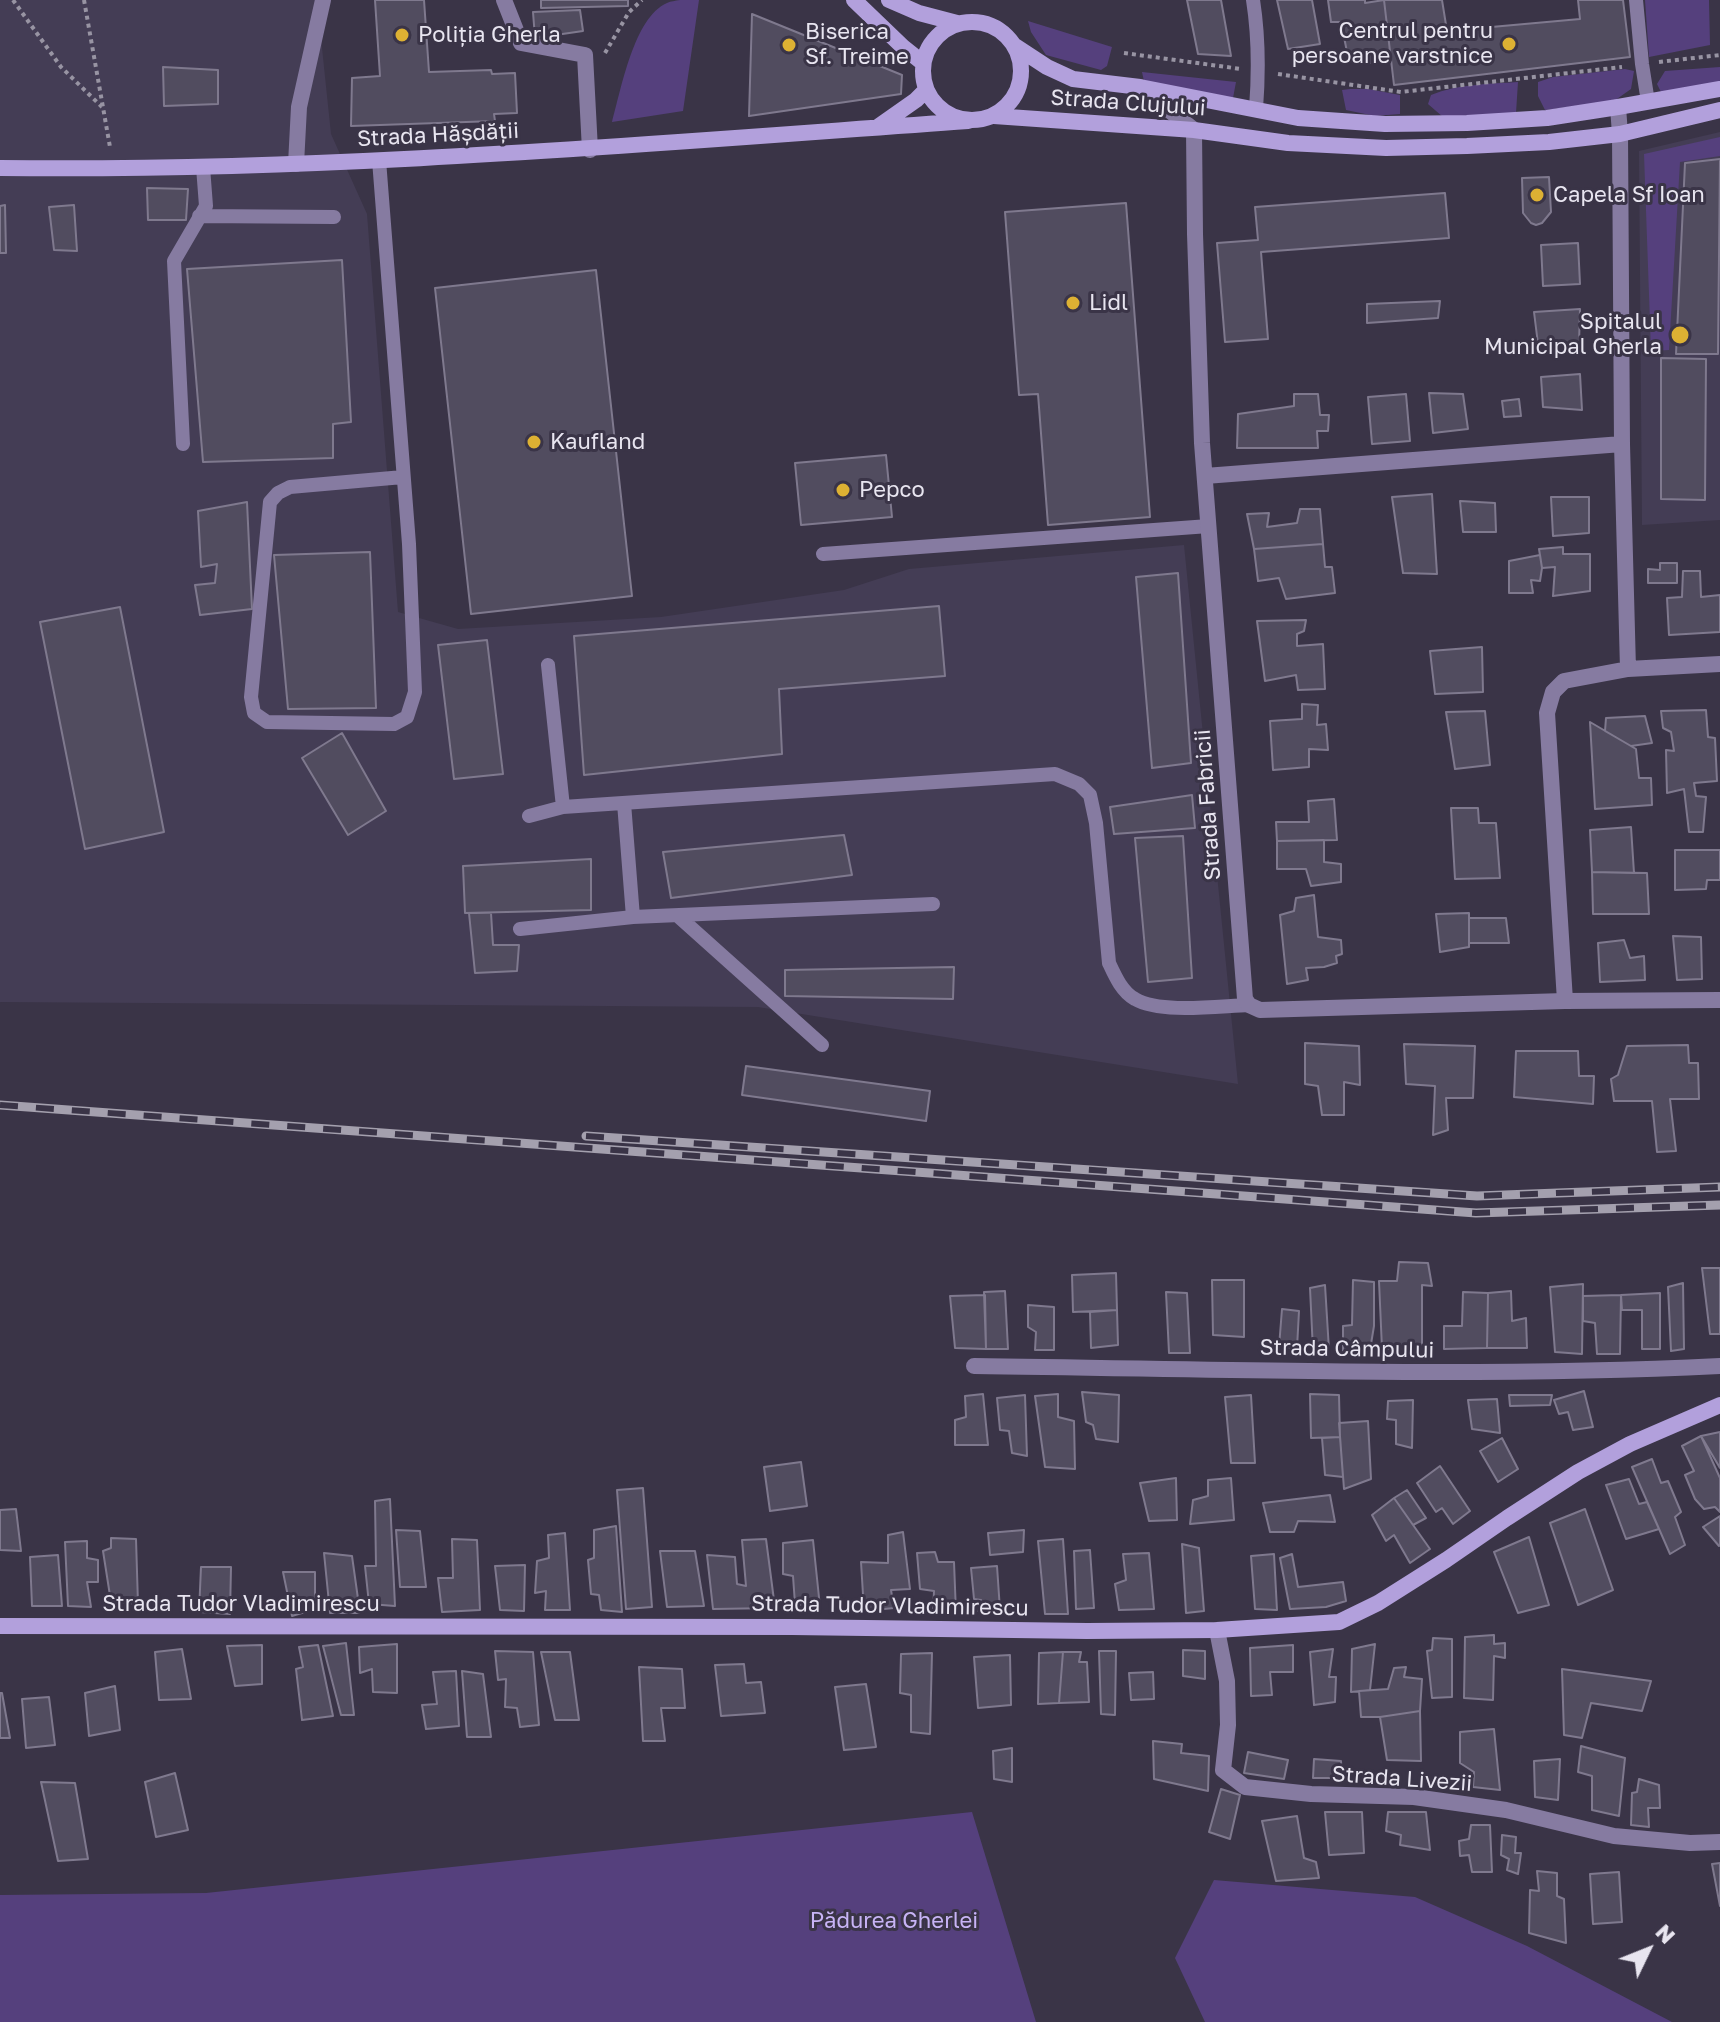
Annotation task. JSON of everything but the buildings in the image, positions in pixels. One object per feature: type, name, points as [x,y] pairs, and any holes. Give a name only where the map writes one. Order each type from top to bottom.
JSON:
[{"type":"street","points":[[296,164],[299,107],[323,0]]},
{"type":"street","points":[[504,0],[521,43],[585,55],[590,150]]},
{"type":"street","points":[[854,0],[923,63]]},
{"type":"street","name":"Strada Clujului","points":[[889,0],[919,13],[957,23],[983,22],[1007,35],[1015,46],[1022,72],[1014,98],[994,116],[968,121]]},
{"type":"street","points":[[957,23],[934,38],[923,63],[923,77],[926,90],[943,111],[968,121]]},
{"type":"street","name":"Strada Clujului","points":[[1015,46],[1047,67],[1073,79],[1140,87],[1298,118],[1418,124],[1547,118],[1720,89]]},
{"type":"street","points":[[1140,87],[1194,130]]},
{"type":"street","points":[[878,127],[926,90]]},
{"type":"street","points":[[1618,107],[1628,669]]},
{"type":"street","name":"Strada Clujului","points":[[994,116],[1194,130],[1288,143],[1386,148],[1549,142],[1620,134],[1720,110]]},
{"type":"street","name":"Strada Hășdății","points":[[0,168],[114,170],[590,150],[968,121]]},
{"type":"street","name":"Strada Fabricii","points":[[1194,130],[1202,443],[1245,999],[1249,1005]]},
{"type":"street","points":[[1205,476],[1622,444]]},
{"type":"street","points":[[1565,1001],[1547,713],[1553,692],[1564,681],[1628,669],[1720,664]]},
{"type":"street","points":[[1249,1005],[1260,1010],[1720,1000]]},
{"type":"street","name":"Strada Câmpului","points":[[974,1366],[1463,1372],[1607,1372],[1720,1366]]},
{"type":"street","name":"Strada Tudor Vladimirescu","points":[[0,1626],[792,1627],[1087,1631],[1217,1630],[1339,1622],[1378,1603],[1578,1472],[1630,1444],[1720,1405]]},
{"type":"street","name":"Strada Livezii","points":[[1217,1630],[1227,1681],[1228,1725],[1223,1770],[1245,1787],[1311,1794],[1414,1797],[1506,1810],[1614,1836],[1690,1843],[1720,1842]]},
{"type":"lane","points":[[1253,0],[1258,31],[1256,109]]},
{"type":"lane","points":[[1636,0],[1648,102]]},
{"type":"lane","points":[[379,160],[409,544],[415,692],[407,717],[394,724],[267,722],[254,713],[251,697],[270,502],[290,487],[403,477]]},
{"type":"lane","points":[[183,444],[174,261],[206,206],[203,167]]},
{"type":"lane","points":[[199,216],[334,217]]},
{"type":"lane","points":[[823,554],[1209,526]]},
{"type":"lane","points":[[548,665],[563,807]]},
{"type":"lane","points":[[529,816],[563,807],[1055,774],[1079,784],[1090,795],[1096,823],[1109,963],[1119,983],[1133,999],[1160,1008],[1249,1005]]},
{"type":"lane","points":[[624,803],[633,917]]},
{"type":"lane","points":[[520,929],[633,917],[933,904]]},
{"type":"lane","points":[[678,916],[822,1045]]},
{"type":"path","points":[[13,0],[61,67],[103,109]]},
{"type":"path","points":[[84,0],[114,170]]},
{"type":"path","points":[[586,77],[599,63],[629,12],[642,0]]},
{"type":"path","points":[[1124,53],[1401,92],[1720,55]]},
{"type":"shaded area","points":[[0,0],[317,0],[331,134],[367,214],[398,612],[458,629],[661,617],[844,590],[909,569],[1184,545],[1238,1084],[758,1007],[0,1002]]},
{"type":"shaded area","name":"Spitalul Municipal Gherla","points":[[1720,132],[1720,520],[1642,525],[1639,151]]},
{"type":"green space","points":[[699,0],[683,111],[612,122],[637,38],[656,11],[667,3]]},
{"type":"green space","points":[[1645,0],[1709,0],[1710,45],[1649,57]]},
{"type":"green space","points":[[1028,21],[1112,47],[1107,66],[1101,70],[1046,55],[1031,32]]},
{"type":"green space","points":[[1720,67],[1720,82],[1663,96],[1657,84],[1665,71]]},
{"type":"green space","points":[[1625,69],[1634,71],[1631,89],[1614,101],[1545,110],[1538,96],[1538,82],[1553,77]]},
{"type":"green space","points":[[1142,72],[1236,82],[1233,98],[1145,86]]},
{"type":"green space","points":[[1518,82],[1516,113],[1443,117],[1428,104],[1431,95],[1452,89]]},
{"type":"green space","points":[[1342,90],[1400,95],[1400,114],[1375,116],[1346,110]]},
{"type":"green space","points":[[1720,137],[1720,156],[1680,162],[1669,350],[1651,351],[1644,154]]},
{"type":"green space","name":"Pădurea Gherlei","points":[[972,1812],[1036,2022],[0,2022],[0,1895],[206,1893]]},
{"type":"green space","points":[[1214,1880],[1415,1897],[1527,1946],[1672,2022],[1205,2022],[1175,1958]]},
{"type":"railway","points":[[0,1105],[1476,1213],[1720,1205]]},
{"type":"railway","points":[[586,1136],[1477,1196],[1720,1187]]},
{"type":"place","name":"Poliția Gherla","points":[[402,35]]},
{"type":"place","name":"Centrul pentru persoane varstnice","points":[[1509,44]]},
{"type":"place","name":"Biserica Sf. Treime","points":[[789,45]]},
{"type":"place","name":"Capela Sf Ioan","points":[[1537,195]]},
{"type":"place","name":"Lidl","points":[[1073,303]]},
{"type":"place","name":"Spitalul Municipal Gherla","points":[[1680,335]]},
{"type":"place","name":"Kaufland","points":[[534,442]]},
{"type":"place","name":"Pepco","points":[[843,490]]}]
